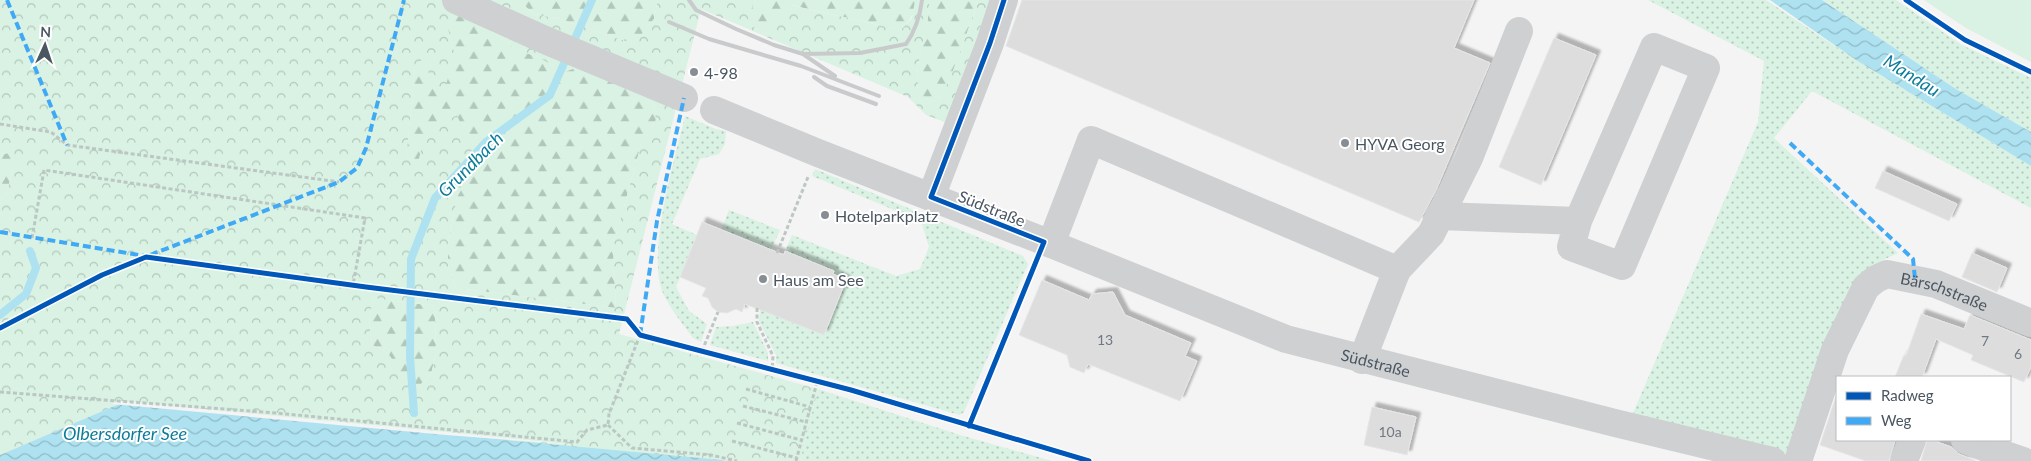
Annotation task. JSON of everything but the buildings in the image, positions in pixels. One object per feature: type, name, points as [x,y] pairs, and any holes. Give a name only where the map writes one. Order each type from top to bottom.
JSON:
[{"type":"street","points":[[456,0],[545,40],[684,98]]},
{"type":"street","points":[[931,197],[990,43],[1004,0]]},
{"type":"street","points":[[1362,360],[1397,270],[1431,234],[1468,158],[1519,31]]},
{"type":"street","points":[[1654,47],[1706,68],[1622,266],[1571,247],[1578,222],[1654,47]]},
{"type":"street","name":"Südstraße","points":[[714,110],[1286,339],[1362,360],[1773,461]]},
{"type":"street","points":[[1048,243],[1092,140],[1397,270]]},
{"type":"street","points":[[1440,216],[1578,222]]},
{"type":"street","name":"Bärschstraße","points":[[1798,461],[1835,350],[1866,287],[1876,279],[1887,274],[1936,284],[2031,323]]},
{"type":"street","points":[[1904,461],[1912,441]]},
{"type":"street","points":[[1967,441],[1996,456],[2023,461]]},
{"type":"path","points":[[0,125],[51,132],[67,145],[339,182]]},
{"type":"path","points":[[32,238],[44,170],[365,218],[353,286]]},
{"type":"path","points":[[778,252],[807,179]]},
{"type":"path","points":[[969,426],[1048,243]]},
{"type":"path","points":[[757,308],[757,322],[773,356],[772,371]]},
{"type":"path","points":[[702,351],[718,312]]},
{"type":"path","points":[[608,425],[609,414],[640,335]]},
{"type":"path","points":[[732,441],[797,460],[817,382]]},
{"type":"path","points":[[746,389],[810,407]]},
{"type":"path","points":[[0,392],[276,412],[577,442],[587,430],[608,425]]},
{"type":"path","points":[[743,406],[806,422]]},
{"type":"path","points":[[737,423],[801,440]]},
{"type":"path","points":[[608,425],[632,448],[711,455],[738,461]]},
{"type":"green space","points":[[0,0],[518,0],[534,14],[560,19],[634,44],[654,19],[658,0],[755,0],[749,14],[749,24],[765,34],[790,5],[901,30],[912,18],[915,0],[929,0],[929,13],[917,79],[922,105],[939,99],[950,79],[979,0],[992,0],[947,123],[926,115],[908,97],[701,9],[619,334],[818,389],[800,461],[724,461],[119,404],[0,455],[0,200],[6,196],[15,161],[10,153],[0,154]],"holes":[[[457,14],[488,28],[517,50],[538,57],[564,72],[578,67],[652,96],[656,120],[641,145],[613,246],[616,308],[456,288],[448,265],[448,243],[457,197],[477,162],[457,115],[441,124],[423,143],[418,162],[406,158],[415,68],[424,57],[433,88],[446,86],[454,52],[448,28]],[[373,298],[435,306],[436,354],[431,374],[419,386],[403,377],[388,353],[372,345],[369,322]]]},
{"type":"green space","points":[[518,0],[658,0],[654,19],[634,44],[560,19],[534,14]]},
{"type":"green space","points":[[755,0],[915,0],[915,8],[912,16],[901,30],[791,5],[765,34],[749,24],[749,14]]},
{"type":"green space","points":[[929,0],[979,0],[950,79],[939,99],[922,105],[917,79],[929,13]]},
{"type":"green space","points":[[1648,0],[1766,0],[1856,60],[2031,166],[2031,208],[1812,91],[1774,138],[1898,253],[1883,260],[1862,274],[1788,454],[1630,420],[1758,122],[1764,61]]},
{"type":"green space","points":[[1822,0],[1896,0],[1962,45],[2031,78],[2031,132],[1956,89]]},
{"type":"green space","points":[[1924,0],[2031,0],[2031,62],[1966,28]]},
{"type":"green space","points":[[457,14],[488,28],[517,50],[538,57],[564,72],[578,67],[652,96],[656,120],[641,145],[613,246],[616,308],[456,288],[448,265],[448,243],[457,197],[477,162],[418,162],[406,158],[415,68],[424,57],[454,52],[447,28]]},
{"type":"green space","points":[[685,116],[716,129],[726,131],[725,144],[719,154],[700,159],[672,224],[697,235],[676,287],[689,311],[707,324],[701,342],[693,338],[669,305],[663,293],[659,276],[658,255],[664,206]]},
{"type":"green space","points":[[10,153],[15,161],[6,196],[0,200],[0,154]]},
{"type":"green space","points":[[815,169],[1023,256],[1028,264],[964,412],[960,415],[776,363],[776,355],[759,321],[760,310],[824,335],[846,280],[785,251],[792,235],[896,276],[920,269],[929,247],[921,221],[812,176]]},
{"type":"green space","points":[[729,210],[780,230],[771,250],[721,230]]},
{"type":"green space","points":[[373,298],[435,306],[436,354],[431,374],[419,386],[403,377],[388,353],[372,345],[369,322]]},
{"type":"green space","points":[[753,322],[768,353],[768,361],[710,345],[716,327]]},
{"type":"green space","points":[[818,389],[960,435],[1052,461],[800,461]]},
{"type":"water","name":"Mandau","points":[[1770,0],[1822,0],[1956,89],[2031,132],[2031,166],[1856,60]]},
{"type":"water","name":"Olbersdorfer See","points":[[119,404],[724,461],[0,461],[0,455]]},
{"type":"pier","points":[[119,401],[579,445],[446,435],[112,404]]},
{"type":"waterway","name":"Grundbach","points":[[414,413],[410,357],[411,259],[435,198],[486,142],[550,95],[592,0]]},
{"type":"waterway","points":[[0,315],[26,294],[36,268],[30,251]]},
{"type":"railway","points":[[689,0],[696,10],[736,29],[774,45],[803,54],[860,53],[906,44],[917,23],[922,0]]},
{"type":"railway","points":[[669,22],[709,39],[801,66],[879,96]]},
{"type":"railway","points":[[803,54],[835,76]]},
{"type":"railway","points":[[814,77],[827,86],[876,104]]},
{"type":"marked path","points":[[7,0],[67,145]]},
{"type":"marked path","points":[[150,255],[339,182],[357,168],[366,148],[404,0]]},
{"type":"marked path","points":[[640,335],[657,221],[684,98]]},
{"type":"marked path","points":[[1790,143],[1913,259],[1915,279]]},
{"type":"marked path","points":[[0,232],[145,256]]},
{"type":"cycle path","points":[[969,426],[1044,242],[931,197],[990,43],[1004,0]]},
{"type":"cycle path","points":[[1906,0],[1965,40],[2031,72]]},
{"type":"cycle path","points":[[0,328],[102,275],[146,257],[366,287],[627,319],[640,335],[851,390],[1089,461]]},
{"type":"place","name":"4-98","points":[[694,72]]},
{"type":"place","name":"HYVA Georg","points":[[1345,143]]},
{"type":"place","name":"Hotelparkplatz","points":[[825,215]]},
{"type":"place","name":"Haus am See","points":[[763,279]]}]
